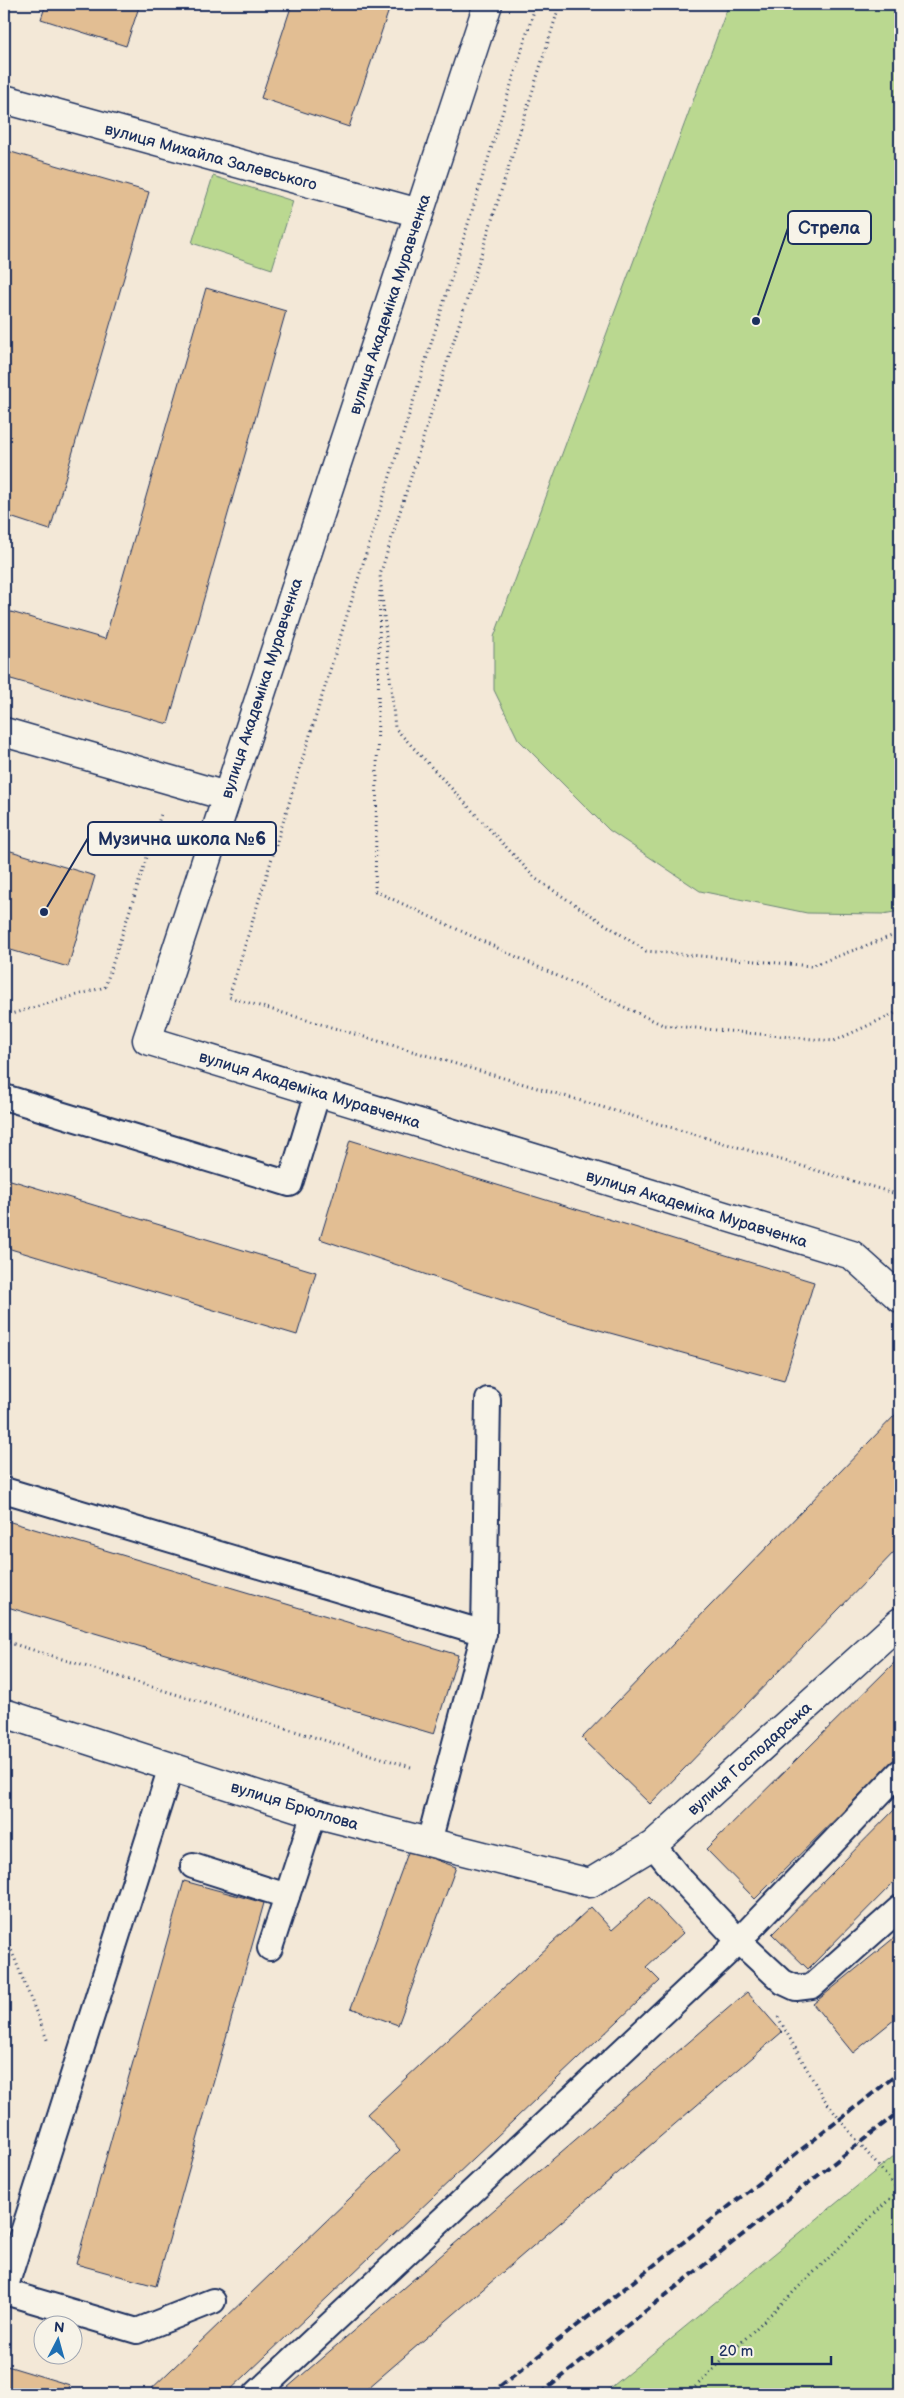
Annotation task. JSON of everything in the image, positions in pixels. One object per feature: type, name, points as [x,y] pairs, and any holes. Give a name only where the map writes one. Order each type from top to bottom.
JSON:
[{"type":"street","name":"вулиця Академіка Муравченка","points":[[488,4],[147,1040],[852,1255],[900,1298]]},
{"type":"street","name":"вулиця Михайла Залевського","points":[[4,99],[419,213]]},
{"type":"street","points":[[4,732],[226,796]]},
{"type":"street","name":"вулиця Господарська","points":[[590,1883],[653,1845],[900,1622]]},
{"type":"street","name":"вулиця Брюллова","points":[[4,1713],[314,1813],[590,1883]]},
{"type":"lane","points":[[4,1097],[290,1184],[318,1092]]},
{"type":"lane","points":[[430,1842],[484,1633],[488,1400]]},
{"type":"lane","points":[[4,1490],[484,1633]]},
{"type":"lane","points":[[172,1767],[4,2292],[137,2331],[213,2301]]},
{"type":"lane","points":[[256,2394],[739,1941],[900,1772]]},
{"type":"lane","points":[[270,1948],[314,1813]]},
{"type":"lane","points":[[653,1845],[677,1875],[739,1941],[783,1982],[796,1988],[812,1986],[900,1908]]},
{"type":"lane","points":[[193,1866],[287,1896]]},
{"type":"path","points":[[536,4],[229,997],[900,1195]]},
{"type":"path","points":[[560,4],[380,575],[375,891],[663,1025],[834,1041],[900,1011]]},
{"type":"path","points":[[380,575],[395,728],[536,879],[646,951],[811,966],[900,933]]},
{"type":"path","points":[[4,1016],[105,987],[172,780]]},
{"type":"path","points":[[4,1642],[446,1778]]},
{"type":"path","points":[[4,1932],[67,2091]]},
{"type":"path","points":[[688,2394],[900,2190],[822,2096],[774,2011]]},
{"type":"green space","points":[[729,4],[900,4],[900,911],[883,914],[807,913],[700,891],[609,830],[518,739],[494,690],[494,637]]},
{"type":"green space","points":[[213,176],[293,201],[272,269],[192,243]]},
{"type":"green space","points":[[900,2151],[900,2394],[603,2394]]},
{"type":"building","points":[[46,4],[140,4],[126,46],[41,19]]},
{"type":"building","points":[[292,4],[391,4],[349,127],[261,98]]},
{"type":"building","points":[[4,150],[149,192],[50,530],[4,515]]},
{"type":"building","points":[[206,288],[286,311],[168,724],[4,677],[4,610],[105,639]]},
{"type":"building","points":[[4,849],[95,876],[68,967],[4,948]]},
{"type":"building","points":[[350,1140],[814,1282],[784,1381],[552,1317],[320,1239]]},
{"type":"building","points":[[4,1178],[316,1272],[297,1335],[4,1247]]},
{"type":"building","points":[[900,1410],[900,1546],[650,1804],[582,1738]]},
{"type":"building","points":[[4,1520],[458,1655],[434,1734],[4,1606]]},
{"type":"building","points":[[900,1657],[900,1755],[755,1899],[706,1849]]},
{"type":"building","points":[[900,1804],[900,1876],[808,1969],[772,1934]]},
{"type":"building","points":[[409,1850],[456,1867],[398,2025],[351,2008]]},
{"type":"building","points":[[184,1881],[264,1903],[156,2286],[76,2264]]},
{"type":"building","points":[[649,1897],[683,1933],[646,1967],[660,1981],[226,2394],[146,2394],[400,2150],[367,2114],[591,1907],[612,1930]]},
{"type":"building","points":[[900,1933],[900,2015],[853,2053],[813,2004]]},
{"type":"building","points":[[747,1992],[782,2032],[361,2394],[280,2394]]},
{"type":"building","points":[[4,2365],[70,2385],[67,2394],[4,2394]]},
{"type":"railway","points":[[490,2394],[900,2072]]},
{"type":"railway","points":[[540,2394],[900,2111]]},
{"type":"place","name":"Стрела","points":[[756,321]]},
{"type":"place","name":"Музична школа №6","points":[[44,912]]}]
